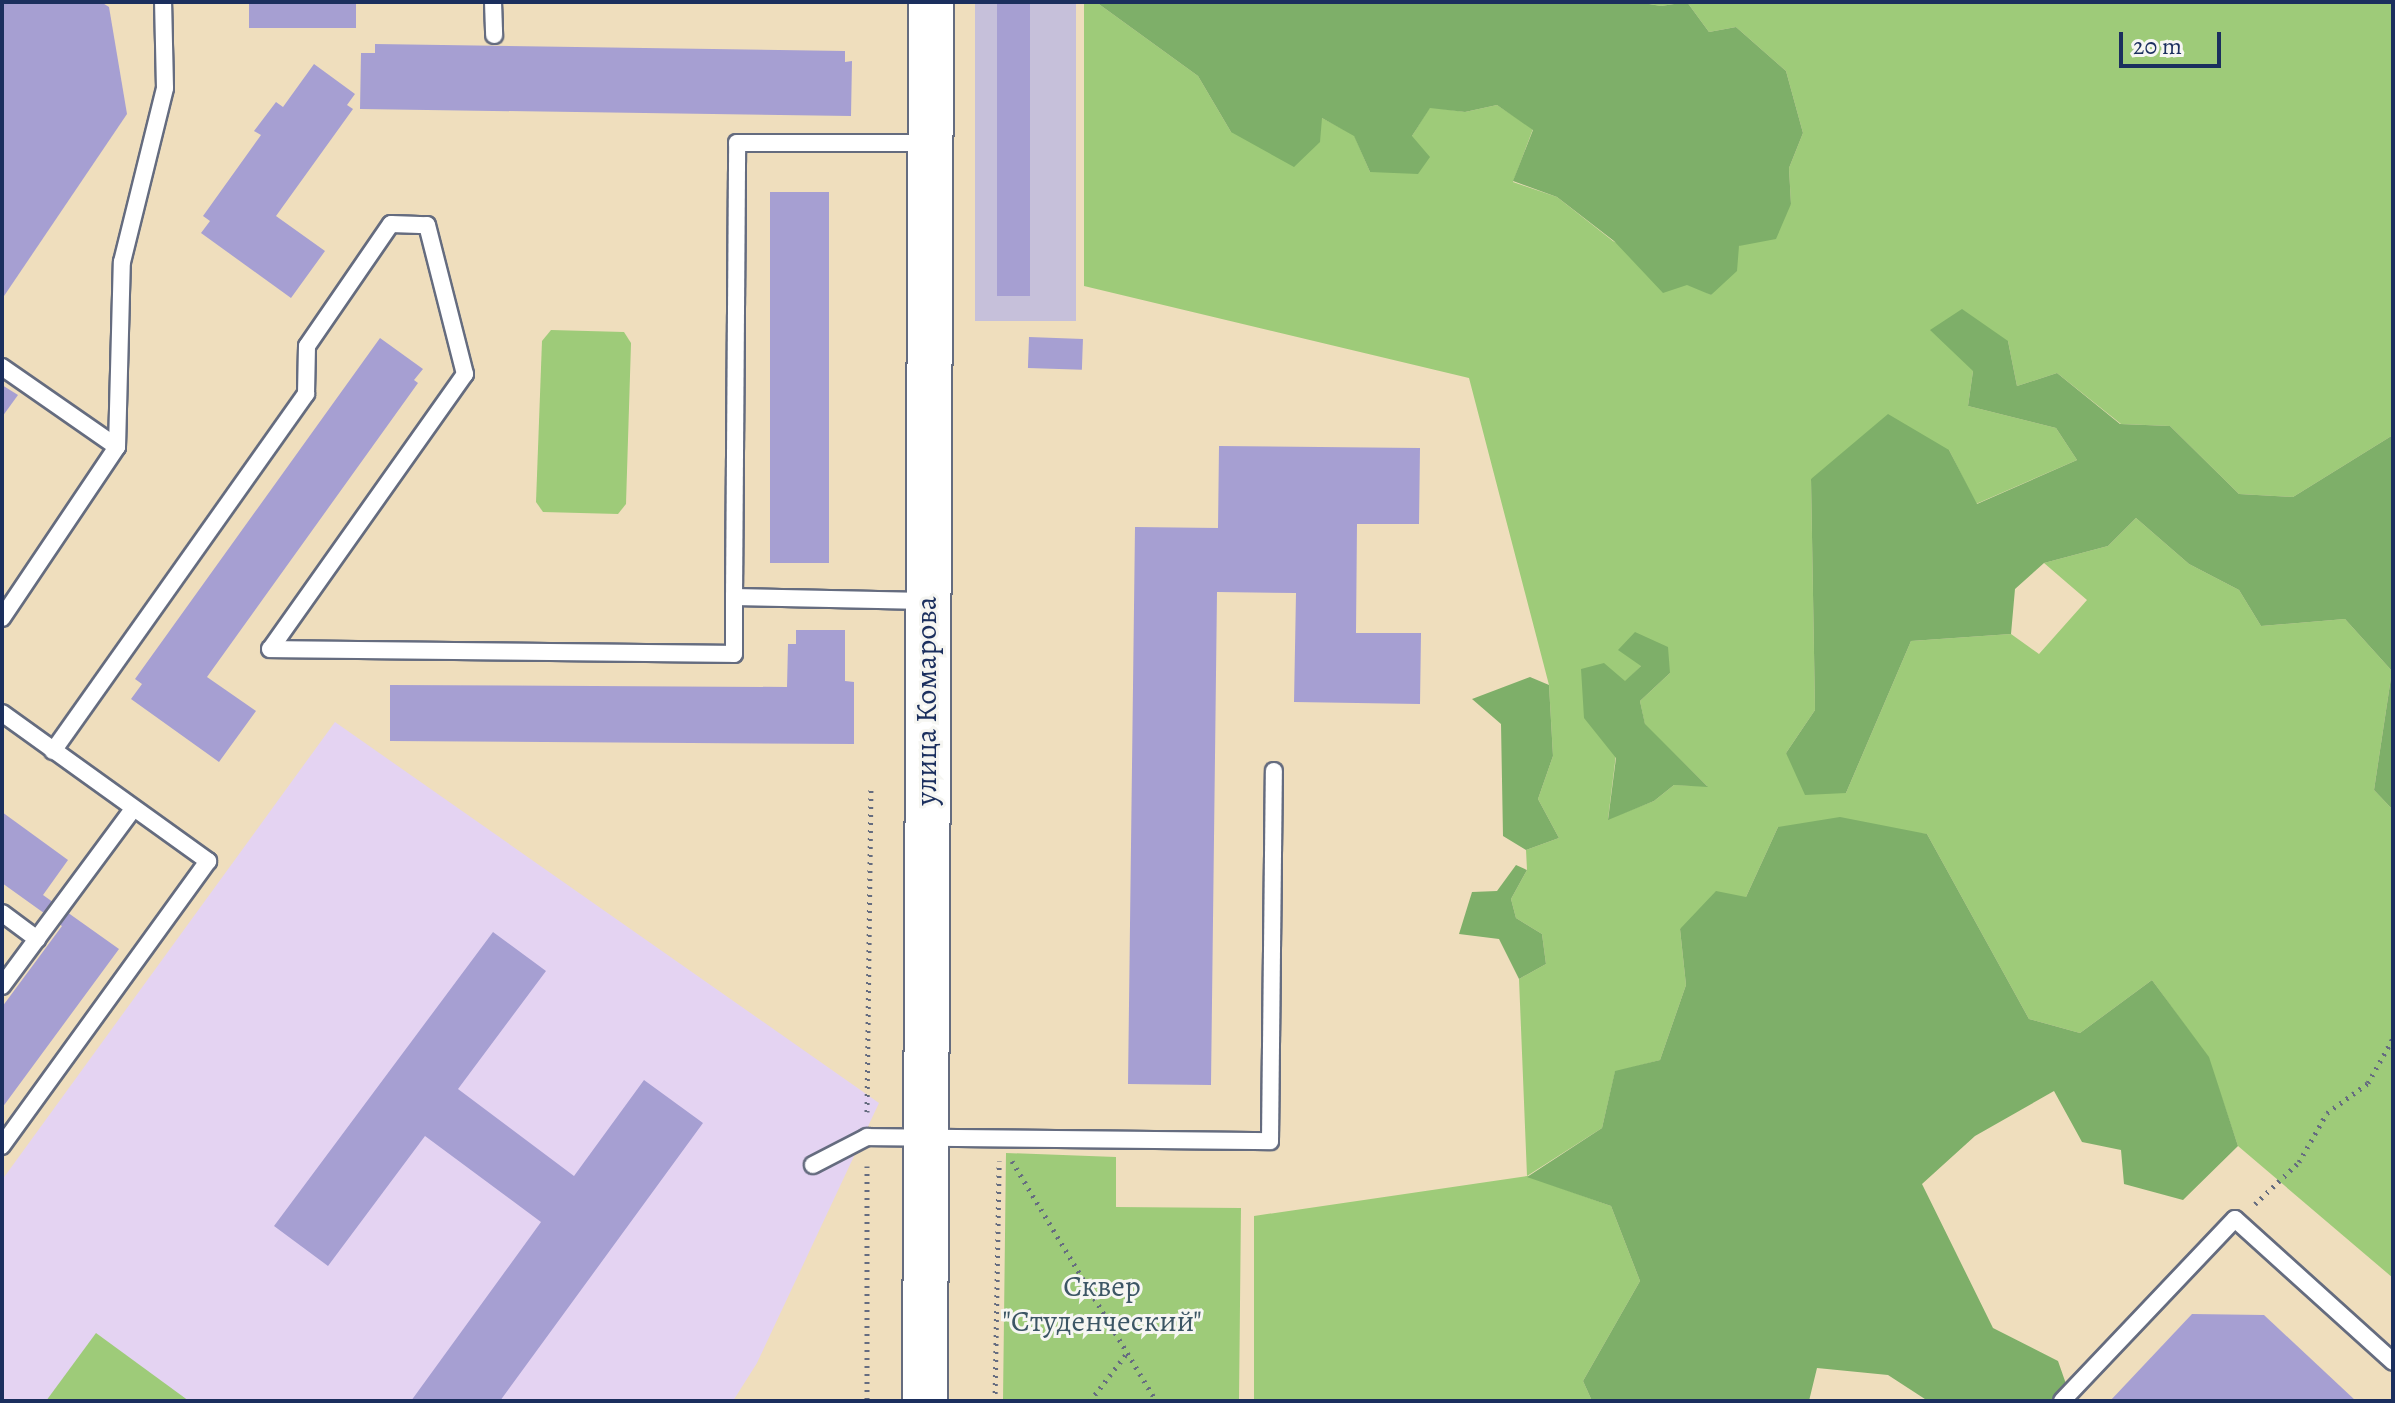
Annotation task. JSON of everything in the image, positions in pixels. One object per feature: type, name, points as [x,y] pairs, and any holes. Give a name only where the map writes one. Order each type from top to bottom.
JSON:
[{"type":"street","name":"улица Комарова","points":[[925,1401],[926,601],[931,2]]},
{"type":"lane","points":[[2,618],[117,447],[122,262],[165,88],[163,2]]},
{"type":"lane","points":[[493,2],[494,35]]},
{"type":"lane","points":[[53,751],[306,394],[307,346],[391,224],[427,225],[465,374],[270,649],[734,654],[737,143],[930,143]]},
{"type":"lane","points":[[2,367],[117,447]]},
{"type":"lane","points":[[734,597],[926,601]]},
{"type":"lane","points":[[2,713],[208,861],[2,1146]]},
{"type":"lane","points":[[813,1165],[867,1137],[1270,1141],[1274,771]]},
{"type":"lane","points":[[2,986],[133,809]]},
{"type":"lane","points":[[2,913],[37,939]]},
{"type":"lane","points":[[2062,1401],[2235,1219],[2393,1362]]},
{"type":"path","points":[[867,1401],[871,788]]},
{"type":"path","points":[[2235,1219],[2299,1162],[2327,1113],[2368,1083],[2393,1038]]},
{"type":"path","points":[[999,1140],[1156,1401]]},
{"type":"path","points":[[995,1401],[999,1140]]},
{"type":"path","points":[[1090,1401],[1127,1353]]},
{"type":"shaded area","points":[[975,2],[1076,2],[1076,321],[975,321]]},
{"type":"shaded area","points":[[335,722],[879,1103],[757,1363],[733,1401],[2,1401],[2,1180]]},
{"type":"green space","points":[[1084,2],[1096,2],[1198,76],[1231,132],[1322,118],[1354,135],[1370,172],[1412,136],[1430,107],[1465,112],[1497,105],[1533,129],[1513,182],[1557,197],[1613,241],[1711,295],[1739,246],[1791,204],[1789,168],[1803,133],[1786,71],[1736,27],[1709,32],[1687,2],[2393,2],[2393,435],[2293,497],[2239,494],[2170,426],[2121,424],[2057,373],[2017,386],[2008,341],[1973,371],[1968,406],[2056,428],[2077,460],[1976,504],[1949,450],[1811,479],[1815,710],[1786,753],[1846,793],[1911,641],[2011,634],[2039,654],[2087,600],[2044,563],[2108,546],[2136,518],[2189,564],[2239,590],[2261,626],[2345,619],[2392,671],[2374,790],[2393,810],[2393,1278],[2238,1146],[2208,1057],[2152,980],[2080,1033],[2029,1019],[1927,834],[1778,827],[1746,897],[1680,929],[1686,985],[1660,1060],[1615,1072],[1602,1128],[1527,1176],[1519,979],[1546,964],[1542,934],[1516,918],[1511,899],[1527,870],[1526,850],[1559,838],[1538,799],[1553,756],[1549,685],[1469,378],[1084,286]],"holes":[[[1641,666],[1670,673],[1640,701],[1645,725],[1707,786],[1674,785],[1654,801],[1608,819],[1625,682]]]},
{"type":"green space","points":[[1096,2],[1637,2],[1661,6],[1687,2],[1709,32],[1736,27],[1786,71],[1803,133],[1789,168],[1791,204],[1776,239],[1739,246],[1737,271],[1711,295],[1687,285],[1663,293],[1614,241],[1557,197],[1513,181],[1533,130],[1497,105],[1465,112],[1430,108],[1412,136],[1430,157],[1418,174],[1370,172],[1354,136],[1322,118],[1320,142],[1294,167],[1231,132],[1198,76]]},
{"type":"green space","points":[[1637,2],[1687,2],[1661,6]]},
{"type":"green space","points":[[1962,309],[2008,341],[2017,386],[2057,373],[2120,424],[2170,426],[2239,494],[2293,497],[2393,435],[2393,810],[2374,790],[2392,671],[2345,619],[2261,626],[2239,590],[2189,564],[2136,518],[2108,546],[2044,563],[2015,589],[2011,634],[1911,641],[1846,793],[1805,795],[1786,753],[1815,710],[1811,479],[1888,414],[1949,450],[1977,504],[2077,460],[2056,428],[1968,406],[1973,371],[1930,330]]},
{"type":"green space","points":[[551,330],[624,332],[631,343],[626,504],[618,514],[543,512],[536,502],[542,341]]},
{"type":"green space","points":[[1635,632],[1668,647],[1670,673],[1640,701],[1645,724],[1708,787],[1674,785],[1654,801],[1608,820],[1616,758],[1584,718],[1581,669],[1604,663],[1625,681],[1641,666],[1618,650]]},
{"type":"green space","points":[[1530,677],[1549,685],[1553,756],[1538,799],[1559,838],[1526,850],[1503,836],[1501,724],[1472,699]]},
{"type":"green space","points":[[1840,817],[1927,834],[2029,1019],[2080,1033],[2152,980],[2209,1057],[2238,1146],[2183,1200],[2124,1184],[2121,1150],[2082,1142],[2054,1091],[1975,1136],[1922,1184],[1993,1328],[2058,1361],[2072,1401],[1928,1401],[1888,1375],[1817,1368],[1809,1401],[1592,1401],[1583,1381],[1640,1281],[1611,1206],[1527,1177],[1602,1128],[1615,1071],[1660,1060],[1686,985],[1680,929],[1716,891],[1746,897],[1778,827]]},
{"type":"green space","points":[[1516,865],[1527,870],[1511,899],[1516,918],[1542,934],[1546,964],[1519,979],[1499,939],[1459,934],[1472,892],[1497,891]]},
{"type":"green space","name":"Сквер \"Студенческий\"","points":[[1006,1153],[1116,1157],[1116,1207],[1241,1208],[1239,1401],[1003,1401]]},
{"type":"green space","points":[[1527,1176],[1611,1206],[1640,1281],[1583,1381],[1592,1401],[1254,1401],[1254,1216]]},
{"type":"green space","points":[[96,1333],[189,1401],[46,1401]]},
{"type":"building","points":[[2,2],[101,2],[109,7],[127,114],[2,299]]},
{"type":"building","points":[[249,2],[356,2],[356,28],[249,28]]},
{"type":"building","points":[[997,2],[1030,2],[1030,296],[997,296]]},
{"type":"building","points":[[375,44],[845,51],[845,62],[852,61],[851,116],[360,109],[361,53],[375,53]]},
{"type":"building","points":[[314,64],[355,94],[347,105],[353,109],[276,216],[325,251],[291,298],[201,233],[210,221],[203,216],[261,135],[254,131],[276,102],[283,107]]},
{"type":"building","points":[[770,192],[829,192],[829,563],[770,563]]},
{"type":"building","points":[[1029,337],[1083,339],[1082,370],[1028,368]]},
{"type":"building","points":[[380,338],[423,369],[414,380],[418,383],[207,677],[256,711],[219,762],[131,699],[142,684],[135,679]]},
{"type":"building","points":[[2,385],[18,395],[2,417]]},
{"type":"building","points":[[1219,446],[1420,448],[1419,524],[1357,524],[1356,633],[1421,633],[1420,704],[1294,702],[1296,593],[1217,592],[1211,1085],[1128,1084],[1135,527],[1218,528]]},
{"type":"building","points":[[796,630],[845,630],[845,681],[854,682],[854,744],[390,741],[390,685],[787,687],[788,644],[796,644]]},
{"type":"building","points":[[2,812],[68,860],[43,895],[119,949],[2,1108],[2,1007],[62,926],[2,883]]},
{"type":"building","points":[[493,932],[546,971],[458,1089],[574,1176],[644,1080],[703,1123],[500,1401],[411,1401],[541,1222],[425,1136],[328,1266],[274,1226]]},
{"type":"building","points":[[2192,1314],[2264,1315],[2356,1401],[2110,1401]]}]
